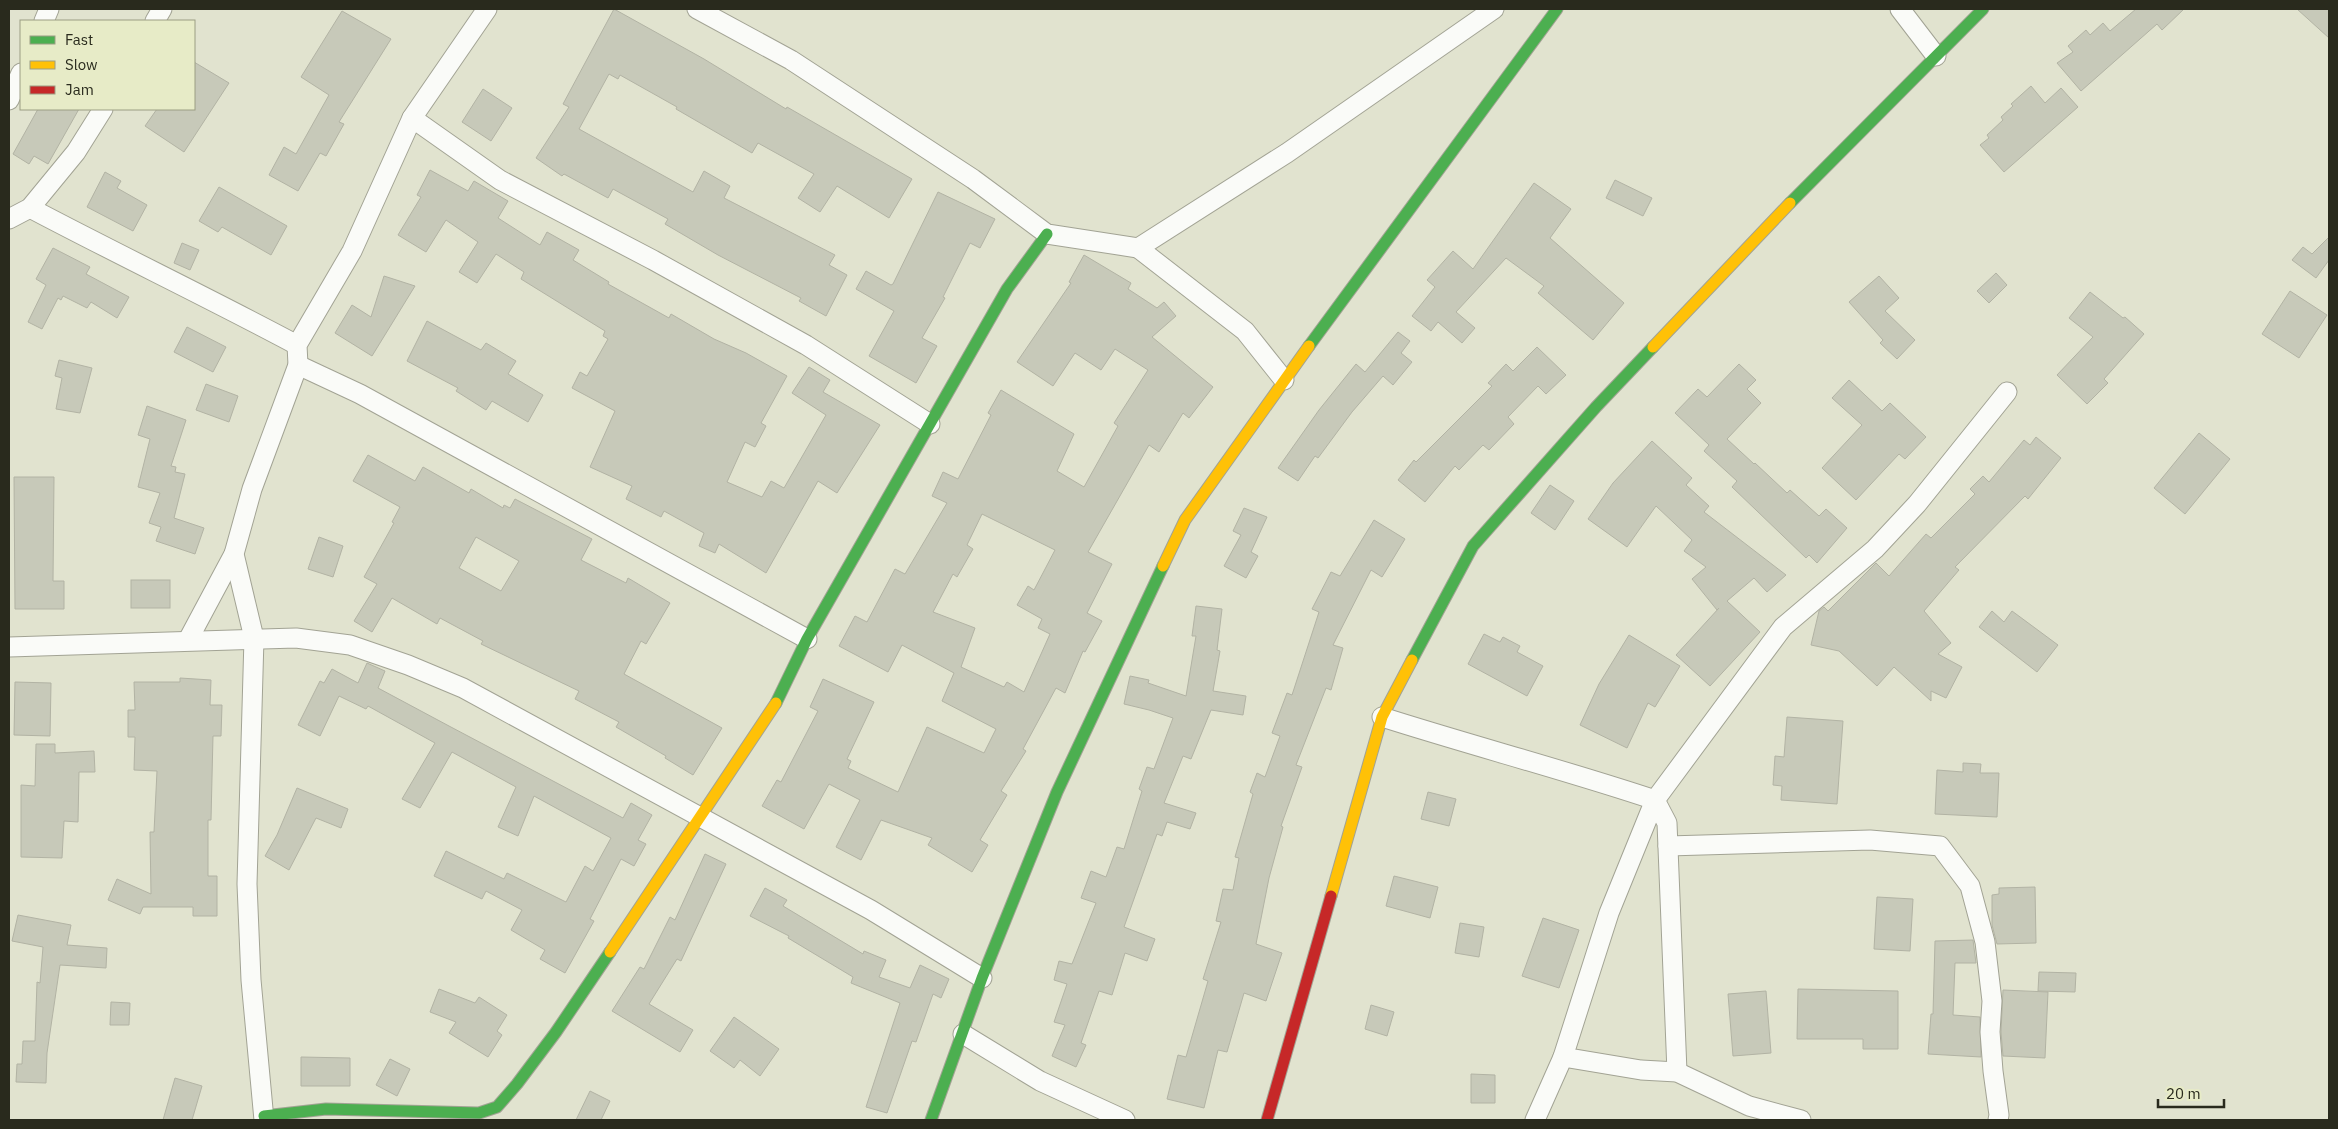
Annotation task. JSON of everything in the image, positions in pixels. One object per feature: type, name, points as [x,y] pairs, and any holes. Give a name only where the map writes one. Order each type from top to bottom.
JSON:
[{"type":"street","points":[[156,20],[162,9]]},
{"type":"street","points":[[697,9],[791,60],[973,179],[1046,234],[1138,248],[1245,331],[1284,380]]},
{"type":"street","points":[[1138,248],[1287,153],[1494,9]]},
{"type":"street","points":[[931,1120],[982,978],[1057,792],[1185,520],[1284,380],[1430,184],[1556,9]]},
{"type":"street","points":[[1900,9],[1936,56]]},
{"type":"street","points":[[1267,1120],[1382,717],[1473,546],[1596,407],[1823,168],[1983,9]]},
{"type":"street","points":[[188,640],[234,554],[252,489],[298,366],[297,345],[352,252],[412,118],[477,12]]},
{"type":"street","points":[[9,100],[20,74]]},
{"type":"street","points":[[9,219],[30,208],[76,152],[102,110]]},
{"type":"street","points":[[412,118],[500,180],[652,260],[806,345],[930,424]]},
{"type":"street","points":[[30,208],[128,260],[192,289],[297,345]]},
{"type":"street","points":[[234,554],[254,638],[247,884],[251,980],[264,1118],[326,1109],[479,1113],[496,1107],[517,1084],[556,1032],[772,711],[806,639],[1007,289],[1046,234]]},
{"type":"street","points":[[298,366],[360,394],[806,639]]},
{"type":"street","points":[[1535,1120],[1563,1057],[1609,913],[1655,800],[1783,627],[1875,549],[1917,504],[2007,392]]},
{"type":"street","points":[[9,647],[254,638],[296,638],[350,645],[418,669],[462,688],[871,910],[982,978]]},
{"type":"street","points":[[1382,717],[1471,745],[1576,774],[1655,800],[1667,823],[1677,1072]]},
{"type":"street","points":[[1668,846],[1870,840],[1940,846],[1970,886],[1985,942],[1992,1002],[1990,1032],[1998,1120]]},
{"type":"street","points":[[963,1034],[1040,1081],[1124,1120]]},
{"type":"street","points":[[1563,1057],[1641,1070],[1677,1072],[1749,1106],[1801,1120]]},
{"type":"building","points":[[614,9],[704,59],[786,109],[787,107],[912,179],[889,218],[837,186],[820,212],[798,198],[814,174],[758,143],[752,153],[620,75],[618,79],[609,74],[579,129],[693,192],[704,171],[730,186],[724,198],[835,255],[829,265],[847,275],[826,316],[799,301],[801,298],[718,255],[665,224],[668,219],[613,189],[608,198],[564,174],[562,176],[536,158],[569,107],[563,104]]},
{"type":"building","points":[[2136,9],[2184,9],[2162,30],[2157,24],[2081,91],[2057,63],[2073,52],[2068,46],[2086,30],[2090,35],[2103,23],[2110,31]]},
{"type":"building","points":[[2297,9],[2329,9],[2329,38]]},
{"type":"building","points":[[342,11],[391,39],[339,122],[344,124],[326,156],[320,153],[298,191],[269,175],[284,147],[296,154],[329,95],[301,77]]},
{"type":"building","points":[[195,63],[229,83],[184,152],[145,126],[156,110],[195,110]]},
{"type":"building","points":[[2031,86],[2045,103],[2061,88],[2078,107],[2004,172],[1980,145],[1989,138],[1987,135],[2003,120],[2001,117],[2013,106],[2011,104]]},
{"type":"building","points":[[483,89],[512,108],[491,141],[462,122]]},
{"type":"building","points":[[37,110],[78,110],[48,164],[34,156],[29,164],[13,154]]},
{"type":"building","points":[[430,170],[468,191],[474,181],[508,201],[498,218],[540,245],[547,232],[579,250],[573,260],[609,282],[608,284],[669,318],[671,314],[714,339],[746,353],[787,376],[761,423],[766,426],[755,447],[745,442],[727,482],[762,497],[771,481],[784,488],[826,415],[792,393],[809,367],[830,380],[823,392],[880,425],[837,493],[818,481],[766,573],[719,544],[715,553],[699,546],[704,533],[664,511],[661,517],[626,499],[632,486],[590,467],[615,411],[572,388],[580,372],[587,376],[608,339],[603,336],[605,331],[521,279],[524,272],[496,254],[477,283],[459,272],[478,242],[446,220],[426,252],[398,235],[421,197],[417,195]]},
{"type":"building","points":[[105,172],[121,181],[117,188],[147,205],[133,231],[87,207]]},
{"type":"building","points":[[1615,180],[1652,198],[1643,216],[1606,198]]},
{"type":"building","points":[[1534,183],[1571,209],[1550,238],[1624,303],[1593,340],[1538,293],[1544,286],[1506,258],[1456,312],[1475,328],[1462,343],[1438,322],[1431,331],[1412,316],[1435,287],[1427,280],[1453,251],[1473,269]]},
{"type":"building","points":[[219,187],[287,226],[271,255],[222,227],[218,232],[199,221]]},
{"type":"building","points":[[938,192],[995,219],[980,248],[970,243],[943,297],[945,298],[922,338],[937,346],[916,383],[869,356],[894,311],[856,289],[866,271],[891,285],[893,284]]},
{"type":"building","points":[[2329,237],[2329,260],[2316,278],[2292,260],[2303,247],[2312,254]]},
{"type":"building","points":[[182,243],[199,250],[190,270],[174,263]]},
{"type":"building","points":[[53,248],[90,267],[86,274],[129,297],[117,318],[91,302],[87,308],[63,296],[61,300],[58,298],[42,329],[28,322],[46,285],[36,279]]},
{"type":"building","points":[[1084,255],[1131,283],[1128,289],[1157,308],[1164,302],[1176,316],[1152,337],[1213,387],[1189,418],[1183,413],[1159,452],[1149,445],[1088,552],[1112,564],[1087,613],[1102,621],[1085,652],[1083,651],[1065,693],[1056,688],[1023,749],[1026,751],[1001,791],[1007,795],[980,840],[988,845],[972,872],[928,845],[932,838],[881,820],[861,860],[836,847],[860,800],[829,784],[804,829],[762,806],[777,780],[781,782],[818,711],[810,707],[823,679],[874,702],[847,759],[851,761],[848,768],[898,792],[927,727],[984,753],[996,729],[942,701],[954,673],[902,645],[888,672],[839,646],[855,616],[867,622],[895,569],[905,574],[947,503],[932,496],[943,472],[958,479],[991,415],[988,413],[1001,390],[1074,434],[1057,471],[1084,487],[1118,426],[1114,423],[1148,370],[1115,349],[1101,370],[1075,353],[1053,386],[1017,362],[1071,283],[1069,282]],"holes":[[[982,514],[1055,550],[1034,590],[1028,586],[1017,605],[1042,619],[1038,628],[1050,634],[1024,692],[1007,682],[1004,687],[961,667],[975,628],[933,612],[953,574],[957,577],[973,549],[967,545]]]},
{"type":"building","points":[[1996,273],[2007,285],[1989,303],[1977,291]]},
{"type":"building","points":[[384,276],[415,286],[372,356],[335,333],[352,305],[371,317]]},
{"type":"building","points":[[1879,276],[1899,298],[1885,311],[1915,340],[1897,359],[1880,343],[1883,340],[1849,302]]},
{"type":"building","points":[[2290,291],[2327,315],[2299,358],[2262,334]]},
{"type":"building","points":[[2090,292],[2123,318],[2125,317],[2144,334],[2104,379],[2108,383],[2087,404],[2057,375],[2093,337],[2069,318]]},
{"type":"building","points":[[427,321],[481,350],[486,343],[516,361],[508,374],[543,395],[528,422],[492,401],[486,410],[456,391],[458,388],[407,361]]},
{"type":"building","points":[[187,327],[226,347],[213,372],[174,352]]},
{"type":"building","points":[[1398,332],[1410,341],[1401,353],[1412,362],[1393,385],[1383,376],[1352,412],[1318,458],[1315,456],[1298,481],[1278,468],[1319,410],[1356,364],[1365,372]]},
{"type":"building","points":[[1537,347],[1566,375],[1546,394],[1538,386],[1508,417],[1514,424],[1489,450],[1483,445],[1459,470],[1455,466],[1425,502],[1398,480],[1414,460],[1416,462],[1492,386],[1488,383],[1506,364],[1513,371]]},
{"type":"building","points":[[59,360],[92,368],[80,413],[56,409],[62,378],[55,376]]},
{"type":"building","points":[[1739,364],[1756,380],[1747,389],[1761,403],[1727,439],[1787,493],[1790,490],[1819,516],[1826,509],[1847,528],[1817,563],[1809,555],[1806,558],[1732,487],[1737,481],[1704,451],[1709,445],[1675,413],[1698,389],[1707,397]]},
{"type":"building","points":[[1849,380],[1882,411],[1890,403],[1926,437],[1905,459],[1899,454],[1856,500],[1822,468],[1862,425],[1832,398]]},
{"type":"building","points":[[206,384],[238,396],[229,422],[196,410]]},
{"type":"building","points":[[147,406],[186,420],[171,466],[176,467],[175,472],[185,474],[174,518],[204,528],[195,554],[156,541],[161,527],[149,523],[160,493],[138,487],[150,439],[138,435]]},
{"type":"building","points":[[2199,433],[2230,459],[2185,514],[2154,488]]},
{"type":"building","points":[[2036,437],[2061,458],[2028,499],[2025,496],[1955,567],[1959,570],[1924,611],[1951,643],[1938,654],[1962,667],[1946,698],[1931,691],[1931,701],[1894,667],[1877,686],[1839,651],[1811,645],[1819,611],[1824,607],[1828,611],[1876,563],[1889,576],[1926,534],[1931,538],[1975,494],[1970,489],[1983,476],[1989,482],[2024,440],[2030,445]]},
{"type":"building","points":[[1652,441],[1692,478],[1686,485],[1709,506],[1704,512],[1786,575],[1767,592],[1754,578],[1727,601],[1760,632],[1710,686],[1676,655],[1719,608],[1717,610],[1692,579],[1706,567],[1684,551],[1692,540],[1656,506],[1627,547],[1588,519],[1613,483]]},
{"type":"building","points":[[368,455],[415,481],[423,467],[469,493],[471,489],[503,508],[504,505],[510,508],[515,499],[592,539],[581,560],[626,583],[628,578],[670,603],[646,644],[641,641],[624,674],[722,728],[693,775],[665,758],[666,756],[616,727],[619,722],[575,699],[579,691],[481,644],[483,641],[440,618],[437,624],[392,598],[372,632],[354,621],[377,584],[364,577],[394,523],[392,522],[400,507],[353,481]],"holes":[[[476,537],[519,561],[501,591],[459,568]]]},
{"type":"building","points":[[14,477],[54,477],[53,581],[64,581],[64,609],[15,609]]},
{"type":"building","points":[[1550,485],[1574,501],[1555,530],[1531,513]]},
{"type":"building","points":[[1244,508],[1267,517],[1251,552],[1258,556],[1246,578],[1224,566],[1241,535],[1233,531]]},
{"type":"building","points":[[1374,520],[1405,539],[1382,577],[1371,570],[1333,645],[1343,648],[1331,690],[1326,688],[1296,765],[1302,767],[1281,826],[1283,827],[1269,878],[1256,944],[1282,953],[1266,1001],[1244,993],[1227,1052],[1218,1050],[1204,1108],[1167,1099],[1178,1055],[1186,1057],[1208,981],[1203,979],[1221,922],[1216,921],[1223,889],[1233,890],[1239,858],[1235,857],[1253,794],[1250,792],[1257,773],[1265,777],[1280,736],[1272,733],[1287,693],[1292,695],[1319,612],[1312,609],[1331,572],[1340,576]]},
{"type":"building","points":[[319,537],[343,546],[333,577],[308,569]]},
{"type":"building","points":[[131,580],[170,580],[170,608],[131,608]]},
{"type":"building","points":[[1196,606],[1222,609],[1217,650],[1220,651],[1213,691],[1246,696],[1243,715],[1211,710],[1191,759],[1183,756],[1164,803],[1196,813],[1190,829],[1167,822],[1162,836],[1157,834],[1124,927],[1155,939],[1147,961],[1125,953],[1112,995],[1099,991],[1081,1043],[1086,1045],[1076,1067],[1052,1056],[1065,1025],[1054,1022],[1067,984],[1054,980],[1059,961],[1072,964],[1096,903],[1081,898],[1091,871],[1106,877],[1117,847],[1124,849],[1142,791],[1139,789],[1147,767],[1154,769],[1173,718],[1124,704],[1130,676],[1149,680],[1148,683],[1186,696],[1196,636],[1192,636]]},
{"type":"building","points":[[1992,611],[2004,622],[2012,611],[2058,645],[2037,672],[1979,627]]},
{"type":"building","points":[[1484,634],[1500,642],[1503,637],[1520,646],[1517,652],[1543,666],[1527,696],[1468,664]]},
{"type":"building","points":[[1629,635],[1680,666],[1655,707],[1648,703],[1627,748],[1580,725],[1599,684]]},
{"type":"building","points":[[367,663],[385,671],[378,688],[449,726],[623,818],[631,803],[652,815],[638,840],[646,844],[634,866],[621,859],[590,919],[594,921],[565,973],[540,959],[545,950],[511,930],[522,910],[486,891],[482,899],[434,876],[446,851],[504,879],[507,873],[566,902],[585,866],[593,871],[611,838],[534,796],[518,836],[498,827],[516,787],[452,752],[420,808],[402,799],[435,743],[368,706],[366,709],[339,696],[320,736],[298,725],[320,681],[324,683],[332,669],[358,683]]},
{"type":"building","points":[[180,678],[211,680],[210,705],[222,705],[221,736],[213,736],[211,820],[208,820],[208,876],[217,876],[217,916],[193,916],[193,907],[143,907],[140,914],[108,900],[117,879],[151,894],[150,832],[154,832],[157,771],[134,770],[135,737],[128,737],[128,710],[135,710],[134,682],[180,682]]},
{"type":"building","points":[[15,682],[51,683],[50,736],[14,735]]},
{"type":"building","points":[[1787,717],[1843,721],[1837,804],[1781,800],[1782,786],[1773,785],[1775,756],[1784,757]]},
{"type":"building","points":[[36,744],[55,744],[55,753],[94,751],[95,772],[79,772],[78,822],[64,821],[62,858],[21,857],[21,785],[35,786]]},
{"type":"building","points":[[1963,763],[1981,764],[1980,773],[1999,773],[1997,817],[1935,814],[1937,770],[1963,772]]},
{"type":"building","points":[[297,788],[348,809],[341,828],[316,818],[289,870],[265,856],[277,835]]},
{"type":"building","points":[[1428,792],[1456,799],[1449,826],[1421,819]]},
{"type":"building","points":[[705,854],[726,864],[681,961],[677,959],[649,1004],[693,1030],[680,1052],[612,1011],[640,967],[644,969],[670,917],[675,920]]},
{"type":"building","points":[[1394,876],[1438,887],[1430,918],[1386,906]]},
{"type":"building","points":[[2035,887],[2036,943],[1997,944],[1992,925],[1992,895],[1999,894],[1999,888]]},
{"type":"building","points":[[765,888],[787,900],[783,906],[863,954],[864,951],[886,960],[879,977],[910,988],[920,965],[949,979],[941,998],[933,994],[916,1042],[912,1041],[887,1113],[866,1107],[900,1003],[851,983],[853,977],[788,938],[789,936],[750,916]]},
{"type":"building","points":[[1877,897],[1913,899],[1910,951],[1874,949]]},
{"type":"building","points":[[18,915],[71,925],[67,945],[107,948],[106,968],[60,965],[47,1053],[46,1083],[16,1082],[17,1064],[22,1064],[23,1041],[35,1041],[37,982],[40,983],[43,947],[12,941]]},
{"type":"building","points":[[1543,918],[1579,930],[1559,988],[1522,976]]},
{"type":"building","points":[[1460,923],[1484,927],[1479,957],[1455,953]]},
{"type":"building","points":[[1973,940],[1976,963],[1955,963],[1953,1015],[1980,1017],[1981,1057],[1928,1054],[1931,1014],[1933,1014],[1935,941]]},
{"type":"building","points":[[2039,972],[2076,973],[2075,992],[2038,991]]},
{"type":"building","points":[[439,989],[475,1003],[479,997],[507,1015],[497,1031],[502,1035],[488,1057],[449,1033],[456,1022],[430,1012]]},
{"type":"building","points":[[1798,989],[1898,991],[1898,1049],[1863,1049],[1863,1039],[1797,1039]]},
{"type":"building","points":[[2003,990],[2048,992],[2045,1058],[2003,1056],[2001,1032]]},
{"type":"building","points":[[1766,991],[1771,1053],[1733,1056],[1728,994]]},
{"type":"building","points":[[111,1002],[130,1003],[129,1025],[110,1025]]},
{"type":"building","points":[[1371,1005],[1394,1012],[1387,1036],[1365,1029]]},
{"type":"building","points":[[734,1017],[779,1049],[760,1076],[740,1060],[734,1068],[710,1051]]},
{"type":"building","points":[[301,1057],[350,1058],[350,1086],[301,1086]]},
{"type":"building","points":[[390,1059],[410,1069],[397,1096],[376,1085]]},
{"type":"building","points":[[1471,1074],[1495,1075],[1495,1103],[1471,1103]]},
{"type":"building","points":[[175,1078],[202,1086],[192,1120],[163,1120]]},
{"type":"building","points":[[590,1091],[610,1101],[601,1120],[576,1120]]},
{"type":"traffic: fast","points":[[1309,346],[1557,9]]},
{"type":"traffic: fast","points":[[1790,203],[1983,9]]},
{"type":"traffic: fast","points":[[776,703],[807,639],[1007,289],[1047,234]]},
{"type":"traffic: fast","points":[[1412,660],[1473,546],[1596,407],[1653,347]]},
{"type":"traffic: fast","points":[[931,1120],[982,978],[1057,792],[1163,566]]},
{"type":"traffic: fast","points":[[264,1116],[326,1109],[479,1113],[497,1107],[556,1032],[610,952]]},
{"type":"traffic: slow","points":[[1653,347],[1790,203]]},
{"type":"traffic: slow","points":[[1163,566],[1185,520],[1309,346]]},
{"type":"traffic: slow","points":[[1331,896],[1382,717],[1412,660]]},
{"type":"traffic: slow","points":[[610,952],[776,703]]},
{"type":"traffic: jam","points":[[1267,1120],[1331,896]]}]
